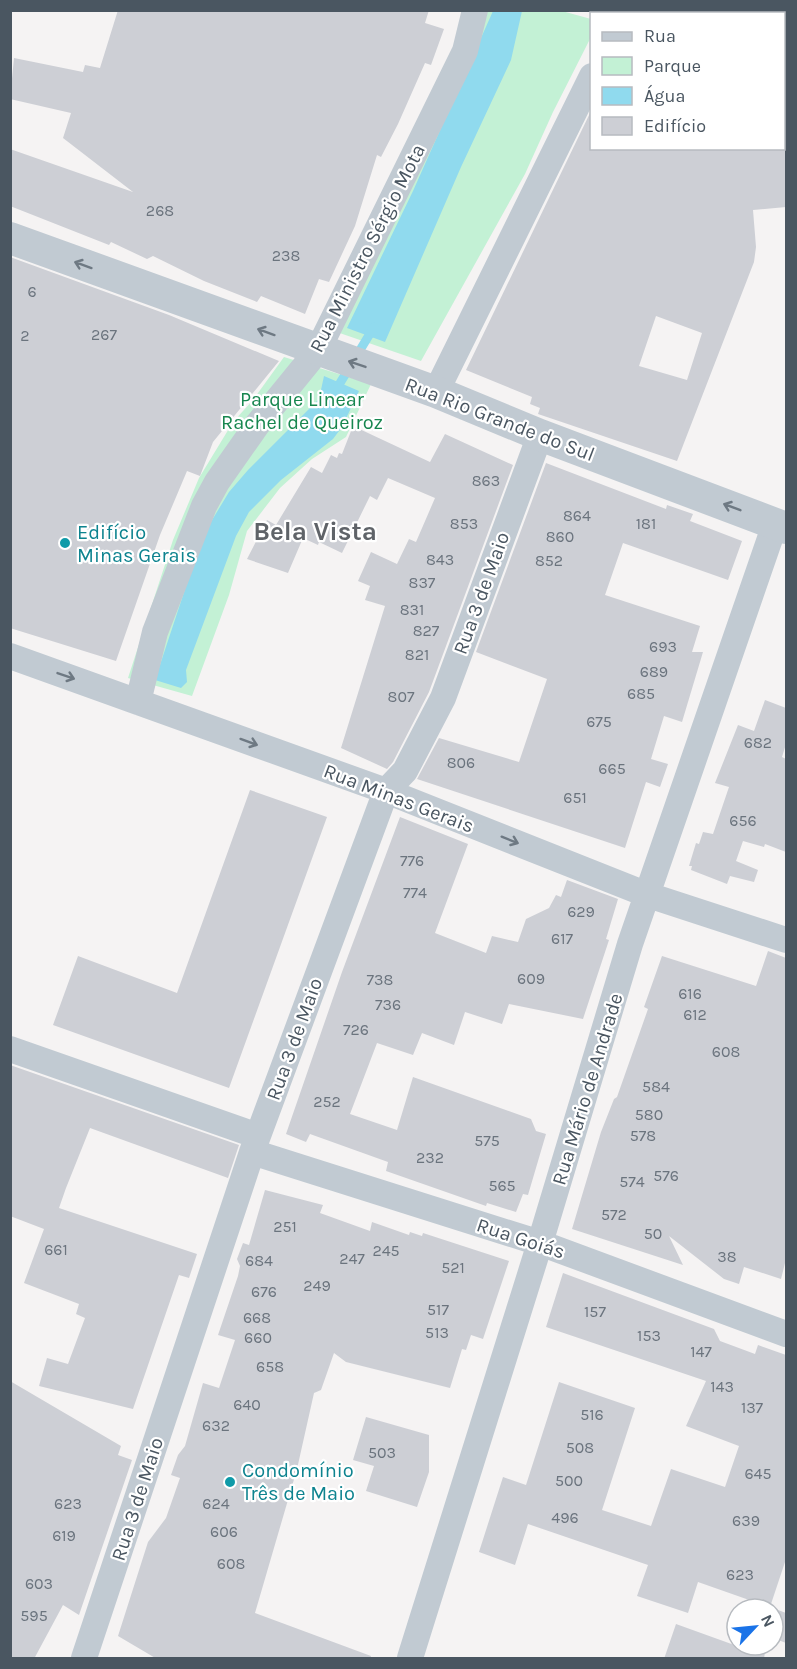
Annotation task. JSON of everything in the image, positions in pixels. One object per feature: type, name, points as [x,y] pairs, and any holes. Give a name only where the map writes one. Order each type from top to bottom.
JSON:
[{"type":"street","name":"Rua Ministro Sérgio Mota","points":[[138,702],[155,632],[204,506],[217,482],[257,425],[319,351],[465,51],[475,10]]},
{"type":"street","points":[[436,392],[590,78]]},
{"type":"street","name":"Rua Rio Grande do Sul","points":[[10,238],[436,392],[540,435],[781,526]]},
{"type":"street","name":"Rua 3 de Maio","points":[[84,1659],[255,1144],[386,791],[405,771],[443,698],[540,435]]},
{"type":"street","name":"Rua Mário de Andrade","points":[[410,1659],[540,1243],[630,944],[781,526]]},
{"type":"street","name":"Rua Minas Gerais","points":[[10,656],[386,791],[648,895],[786,940]]},
{"type":"street","name":"Rua Goiás","points":[[10,1048],[255,1144],[540,1243],[786,1334]]},
{"type":"green space","name":"Parque Linear Rachel de Queiroz","points":[[472,11],[562,11],[590,19],[590,39],[525,174],[421,361],[328,329]]},
{"type":"green space","name":"Parque Linear Rachel de Queiroz","points":[[284,357],[371,384],[346,437],[312,459],[280,488],[247,531],[229,595],[192,696],[128,678],[173,540],[199,478],[233,422],[253,400]]},
{"type":"water","points":[[493,11],[522,11],[511,60],[461,167],[385,342],[347,328],[413,191]]},
{"type":"water","points":[[324,376],[359,391],[342,427],[333,439],[281,480],[249,512],[236,536],[186,670],[187,682],[181,688],[155,680],[203,535],[229,492],[319,399]]},
{"type":"building","points":[[118,10],[429,10],[425,23],[444,29],[431,65],[425,63],[381,157],[377,155],[355,226],[329,282],[319,279],[305,314],[261,296],[257,302],[204,281],[153,256],[147,259],[111,242],[109,245],[10,206],[10,149],[133,192],[63,138],[71,113],[10,99],[14,58],[83,72],[85,65],[100,68]]},
{"type":"building","points":[[590,113],[590,150],[785,150],[786,148],[786,207],[753,210],[756,247],[754,262],[677,461],[538,414],[540,408],[530,404],[532,397],[466,370]],"holes":[[[656,316],[702,333],[687,380],[639,366]]]},
{"type":"building","points":[[10,257],[169,315],[279,361],[213,442],[200,476],[187,471],[160,535],[116,661],[10,628]]},
{"type":"building","points":[[353,426],[430,462],[445,434],[513,465],[429,692],[393,762],[387,769],[341,748],[385,606],[365,600],[370,586],[358,581],[371,552],[397,564],[409,539],[416,542],[435,498],[388,478],[377,500],[370,496],[342,553],[319,542],[318,545],[303,538],[288,573],[247,559],[267,520],[276,525],[311,467],[322,473],[331,455],[337,458],[339,453],[342,454]]},
{"type":"building","points":[[546,463],[666,509],[667,505],[693,514],[690,521],[742,541],[728,580],[623,543],[605,595],[700,626],[692,652],[703,652],[682,722],[664,716],[651,759],[668,764],[660,787],[646,782],[625,848],[417,779],[439,738],[519,762],[547,679],[476,652]]},
{"type":"building","points":[[765,700],[786,708],[786,744],[782,757],[786,759],[786,852],[765,844],[764,847],[743,841],[736,861],[758,870],[754,882],[730,876],[727,884],[691,870],[692,866],[689,866],[696,843],[699,844],[703,832],[713,834],[729,787],[715,783],[738,725],[754,731]]},
{"type":"building","points":[[250,790],[327,817],[229,1088],[53,1025],[78,956],[177,993]]},
{"type":"building","points":[[400,817],[468,844],[435,933],[486,953],[492,936],[518,942],[526,919],[549,908],[556,895],[561,897],[567,880],[618,899],[606,939],[609,940],[583,1019],[509,1004],[502,1024],[465,1012],[454,1045],[422,1033],[413,1055],[377,1043],[350,1114],[397,1130],[413,1077],[531,1119],[536,1131],[546,1134],[528,1195],[523,1194],[516,1212],[487,1203],[486,1206],[386,1171],[388,1162],[310,1134],[306,1142],[286,1134],[342,972]]},
{"type":"building","points":[[768,951],[786,958],[786,1259],[781,1279],[744,1267],[739,1284],[724,1279],[669,1236],[683,1265],[572,1229],[601,1132],[614,1099],[617,1097],[648,1009],[644,1007],[662,956],[756,986]]},
{"type":"building","points":[[10,1065],[239,1145],[228,1178],[90,1128],[59,1208],[197,1254],[189,1278],[179,1275],[133,1409],[39,1386],[47,1358],[68,1364],[85,1318],[76,1314],[79,1304],[24,1283],[44,1229],[10,1216]]},
{"type":"building","points":[[265,1190],[323,1205],[320,1213],[370,1231],[372,1222],[409,1235],[410,1232],[422,1236],[423,1233],[509,1261],[483,1339],[471,1335],[466,1350],[462,1349],[450,1388],[346,1362],[334,1353],[321,1390],[314,1393],[297,1469],[255,1613],[371,1656],[370,1659],[157,1659],[118,1636],[148,1542],[166,1518],[180,1478],[171,1475],[178,1455],[185,1446],[203,1383],[219,1388],[235,1340],[218,1335],[238,1276],[240,1266],[237,1259],[243,1243],[249,1245]]},
{"type":"building","points":[[563,1273],[714,1329],[720,1341],[755,1354],[758,1345],[786,1355],[786,1559],[773,1597],[741,1597],[698,1582],[688,1613],[637,1596],[648,1565],[528,1524],[515,1565],[479,1552],[503,1477],[526,1485],[559,1382],[635,1408],[602,1510],[651,1526],[671,1469],[725,1487],[739,1446],[686,1426],[706,1381],[546,1327]]},
{"type":"building","points":[[10,1381],[121,1446],[118,1455],[132,1460],[79,1615],[63,1605],[34,1659],[10,1659]]},
{"type":"building","points":[[366,1417],[429,1435],[429,1472],[417,1507],[366,1491],[374,1466],[353,1460]]},
{"type":"building","points":[[785,1613],[786,1613],[785,1643]]},
{"type":"building","points":[[676,1624],[725,1642],[725,1657],[764,1657],[764,1659],[664,1659]]},
{"type":"waterway","points":[[334,393],[374,327]]},
{"type":"place","name":"Edifício Minas Gerais","points":[[65,543]]},
{"type":"place","name":"Condomínio Três de Maio","points":[[230,1482]]},
{"type":"district","name":"Bela Vista","points":[[315,531]]}]
